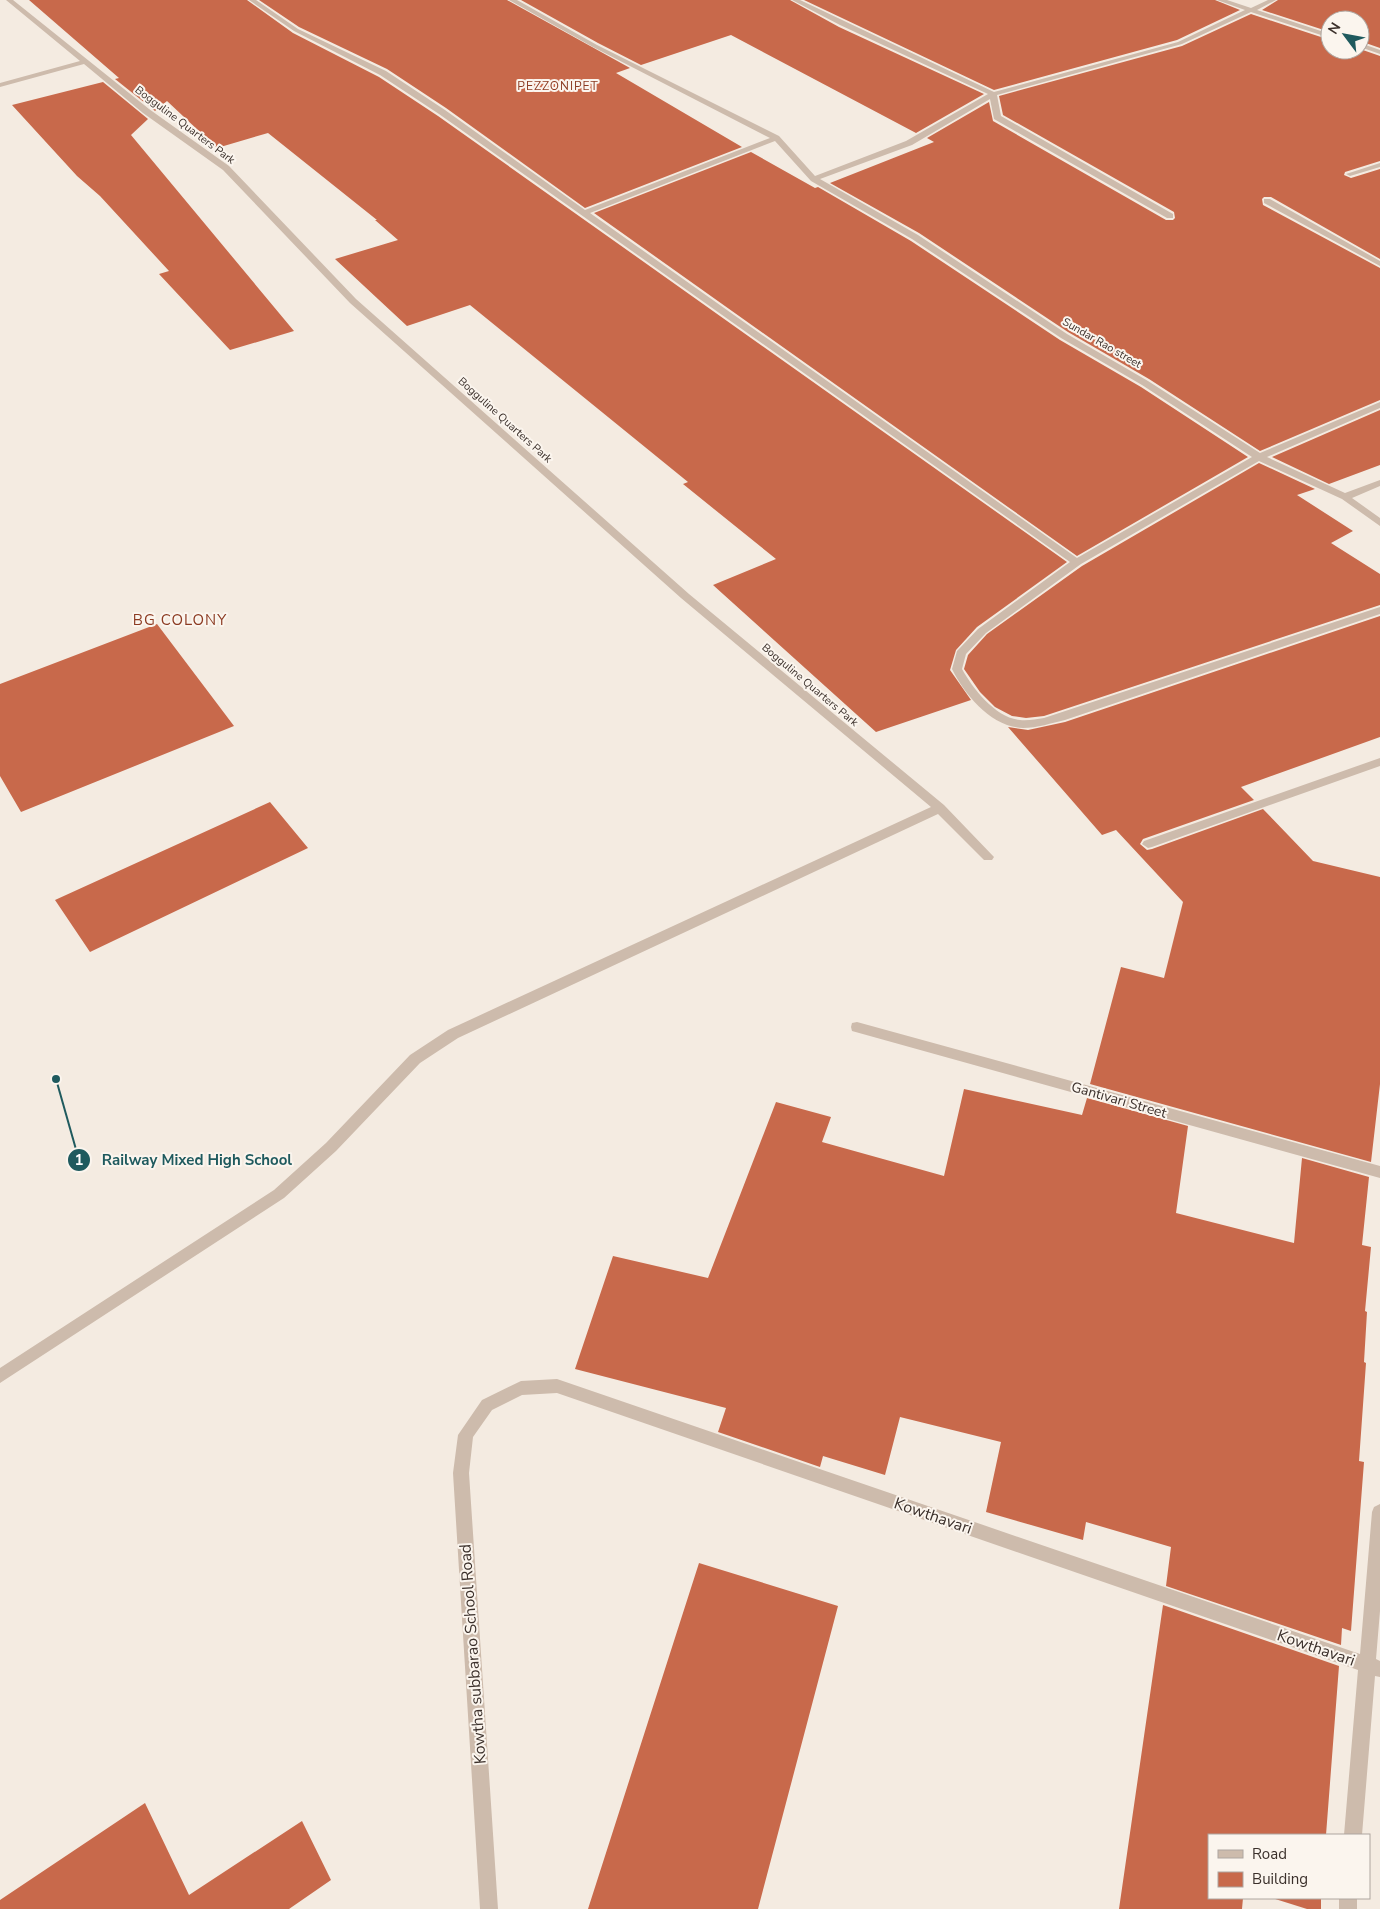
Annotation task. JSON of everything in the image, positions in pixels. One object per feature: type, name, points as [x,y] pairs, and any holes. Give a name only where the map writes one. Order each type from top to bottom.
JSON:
[{"type":"street","name":"Bogguline Quarters Park","points":[[9,0],[146,111],[226,168],[360,308],[685,596],[940,808],[988,857]]},
{"type":"street","points":[[252,0],[296,30],[383,73],[442,112],[586,212],[1077,562]]},
{"type":"street","points":[[512,0],[595,46],[776,138]]},
{"type":"street","points":[[795,0],[842,24],[993,94]]},
{"type":"street","points":[[1220,0],[1320,33]]},
{"type":"street","points":[[814,179],[909,143],[993,94],[1180,43],[1272,0]]},
{"type":"street","points":[[0,85],[86,61]]},
{"type":"street","points":[[993,94],[997,117],[1170,216]]},
{"type":"street","points":[[586,212],[776,138]]},
{"type":"street","name":"Sundar Rao street","points":[[776,138],[814,179],[915,237],[1064,336],[1146,383],[1259,457],[1345,497],[1380,523]]},
{"type":"street","points":[[1350,174],[1380,164]]},
{"type":"street","points":[[1267,201],[1380,264]]},
{"type":"street","points":[[1380,405],[1259,457],[1077,562],[982,631],[961,653],[956,669],[962,681],[998,716],[1016,724],[1034,723],[1061,717],[1380,610]]},
{"type":"street","points":[[1345,497],[1380,483]]},
{"type":"street","points":[[1148,844],[1379,764]]},
{"type":"street","points":[[0,1376],[279,1194],[331,1147],[415,1059],[453,1034],[940,808]]},
{"type":"street","name":"Gantivari Street","points":[[857,1027],[1380,1172]]},
{"type":"street","name":"Kowthavari","points":[[487,1405],[521,1388],[557,1386],[1373,1667]]},
{"type":"street","name":"Kowtha subbarao School Road","points":[[487,1405],[466,1435],[461,1473],[489,1909]]},
{"type":"street","points":[[1353,1834],[1373,1667],[1380,1512]]},
{"type":"building","points":[[29,0],[247,0],[293,33],[379,77],[438,116],[1067,562],[977,627],[956,650],[950,670],[971,700],[876,732],[713,585],[776,559],[683,484],[688,482],[470,305],[407,326],[335,259],[398,240],[375,220],[377,220],[268,133],[217,148],[167,101],[155,111],[115,79],[119,78]]},
{"type":"building","points":[[259,0],[507,0],[630,68],[616,73],[742,147],[585,208],[446,108],[387,69],[299,27]]},
{"type":"building","points":[[521,0],[790,0],[839,27],[984,94],[916,133],[731,35],[641,65]]},
{"type":"building","points":[[804,0],[1215,0],[1240,10],[1177,40],[994,90]]},
{"type":"building","points":[[1278,0],[1380,0],[1380,48],[1370,44],[1370,10],[1320,10],[1320,29],[1262,10]]},
{"type":"building","points":[[1251,14],[1320,37],[1320,60],[1370,60],[1370,52],[1380,56],[1380,161],[1345,172],[1344,175],[1351,178],[1380,169],[1380,259],[1271,197],[1264,197],[1262,199],[1263,205],[1380,268],[1380,400],[1260,451],[1149,379],[1068,332],[919,233],[830,183],[934,142],[927,138],[989,102],[993,121],[1166,220],[1173,220],[1175,218],[1174,212],[1003,115],[999,96],[1182,46]]},
{"type":"building","points":[[103,82],[148,119],[131,135],[294,331],[230,350],[159,274],[169,271],[100,196],[77,176],[12,105]]},
{"type":"building","points":[[751,152],[815,188],[818,187],[911,241],[1060,340],[1141,387],[1248,457],[1077,556],[594,213]]},
{"type":"building","points":[[1380,410],[1380,465],[1329,484],[1272,457]]},
{"type":"building","points":[[1259,463],[1315,489],[1297,495],[1353,531],[1331,543],[1380,574],[1380,605],[1044,716],[1026,718],[1012,716],[995,707],[980,692],[964,669],[968,655],[987,634],[1082,566]]},
{"type":"building","points":[[1380,616],[1380,737],[1241,787],[1254,800],[1143,839],[1140,844],[1147,850],[1152,849],[1263,809],[1313,861],[1380,877],[1380,1084],[1371,1162],[1090,1084],[1121,967],[1164,978],[1183,902],[1116,830],[1102,835],[1008,727],[1028,730],[1065,722]]},
{"type":"building","points":[[157,624],[234,726],[21,812],[0,776],[0,684]]},
{"type":"building","points":[[270,802],[308,848],[90,952],[55,900]]},
{"type":"building","points":[[964,1089],[1082,1115],[1087,1098],[1188,1126],[1176,1213],[1294,1243],[1302,1158],[1369,1177],[1362,1245],[1371,1247],[1365,1311],[1367,1312],[1364,1362],[1366,1363],[1359,1461],[1364,1462],[1351,1631],[1342,1628],[1341,1645],[1166,1586],[1171,1547],[1086,1522],[1083,1540],[986,1512],[1001,1442],[900,1417],[885,1475],[823,1456],[820,1467],[718,1432],[726,1408],[575,1369],[613,1256],[708,1278],[776,1102],[831,1117],[822,1142],[944,1176]]},
{"type":"building","points":[[699,1563],[838,1606],[758,1909],[588,1909]]},
{"type":"building","points":[[1163,1605],[1339,1666],[1326,1834],[1208,1834],[1208,1899],[1243,1899],[1242,1909],[1119,1909]]},
{"type":"building","points":[[145,1803],[189,1895],[302,1821],[331,1880],[289,1909],[0,1909],[0,1900]]},
{"type":"building","points":[[1275,1899],[1321,1899],[1321,1909],[1307,1909]]},
{"type":"place","name":"Railway Mixed High School","points":[[56,1079]]},
{"type":"district","name":"PEZZONIPET","points":[[558,86]]},
{"type":"district","name":"BG COLONY","points":[[180,620]]}]
